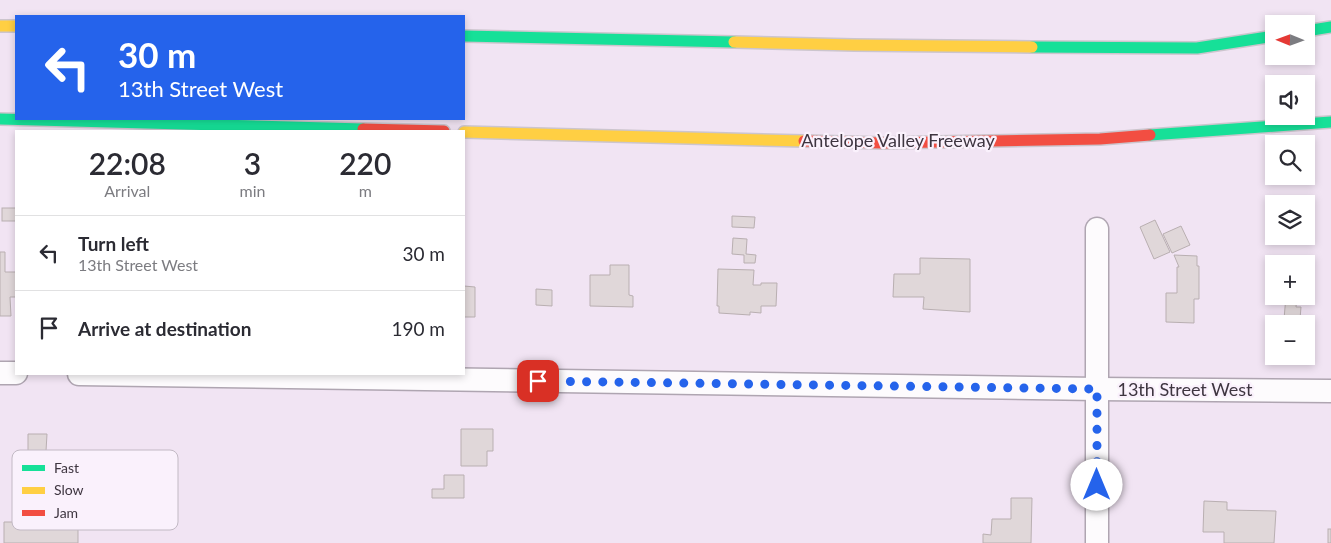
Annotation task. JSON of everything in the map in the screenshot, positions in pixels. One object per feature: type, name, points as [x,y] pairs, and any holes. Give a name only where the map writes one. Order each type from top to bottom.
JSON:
[{"type":"highway","points":[[0,26],[15,26]]},
{"type":"highway","points":[[1315,30],[1331,27]]},
{"type":"highway","points":[[465,36],[854,45],[1197,48],[1265,37]]},
{"type":"highway","points":[[0,119],[15,119]]},
{"type":"highway","points":[[37,120],[407,130]]},
{"type":"highway","name":"Antelope Valley Freeway","points":[[465,132],[883,143],[1100,139],[1331,122]]},
{"type":"street","points":[[1097,228],[1097,543]]},
{"type":"street","points":[[0,372],[15,373]]},
{"type":"street","name":"13th Street West","points":[[147,375],[1331,391]]},
{"type":"building","points":[[2,208],[15,208],[15,221],[2,221]]},
{"type":"building","points":[[732,216],[755,217],[754,228],[732,227]]},
{"type":"building","points":[[1155,220],[1170,252],[1154,259],[1140,227]]},
{"type":"building","points":[[1181,226],[1190,245],[1172,253],[1163,234]]},
{"type":"building","points":[[733,238],[747,239],[746,254],[756,255],[755,263],[744,263],[744,255],[732,254]]},
{"type":"building","points":[[0,252],[5,252],[5,272],[15,272],[15,297],[10,297],[11,316],[0,316]]},
{"type":"building","points":[[1174,255],[1197,256],[1197,266],[1199,266],[1199,299],[1194,299],[1194,323],[1166,322],[1166,293],[1177,293],[1177,267],[1179,267]]},
{"type":"building","points":[[920,258],[970,259],[970,312],[923,309],[924,297],[893,297],[894,274],[920,274]]},
{"type":"building","points":[[610,265],[629,265],[629,295],[633,296],[633,307],[590,306],[590,275],[610,275]]},
{"type":"building","points":[[718,269],[754,270],[753,285],[777,283],[776,306],[761,306],[761,313],[750,312],[750,315],[719,313],[719,306],[717,306]]},
{"type":"building","points":[[465,286],[475,287],[475,317],[465,317]]},
{"type":"building","points":[[536,289],[552,290],[552,306],[536,305]]},
{"type":"building","points":[[1285,305],[1301,307],[1300,315],[1284,315]]},
{"type":"building","points":[[461,429],[493,429],[493,451],[487,451],[487,466],[461,466]]},
{"type":"building","points":[[28,434],[47,434],[46,450],[28,450]]},
{"type":"building","points":[[444,475],[464,475],[464,498],[432,498],[432,489],[444,489]]},
{"type":"building","points":[[1011,498],[1032,498],[1031,543],[983,543],[983,534],[991,535],[992,519],[1011,519]]},
{"type":"building","points":[[1204,501],[1227,502],[1227,510],[1276,511],[1274,543],[1224,543],[1224,532],[1203,532]]},
{"type":"building","points":[[4,522],[12,522],[12,530],[78,530],[78,543],[4,543]]},
{"type":"building","points":[[1328,529],[1331,529],[1331,543],[1328,543]]},
{"type":"traffic: fast","points":[[1315,30],[1331,27]]},
{"type":"traffic: fast","points":[[465,36],[734,42]]},
{"type":"traffic: fast","points":[[1032,47],[1197,48],[1265,37]]},
{"type":"traffic: fast","points":[[0,119],[15,119]]},
{"type":"traffic: fast","points":[[36,120],[363,129]]},
{"type":"traffic: fast","points":[[1150,135],[1331,122]]},
{"type":"traffic: slow","points":[[0,26],[15,26]]},
{"type":"traffic: slow","points":[[734,42],[1032,47]]},
{"type":"traffic: slow","points":[[465,132],[804,141]]},
{"type":"traffic: jam","points":[[363,129],[404,130]]},
{"type":"traffic: jam","points":[[804,141],[883,143],[1100,139],[1150,135]]},
{"type":"route","points":[[538,381],[1097,389],[1097,485]]}]
